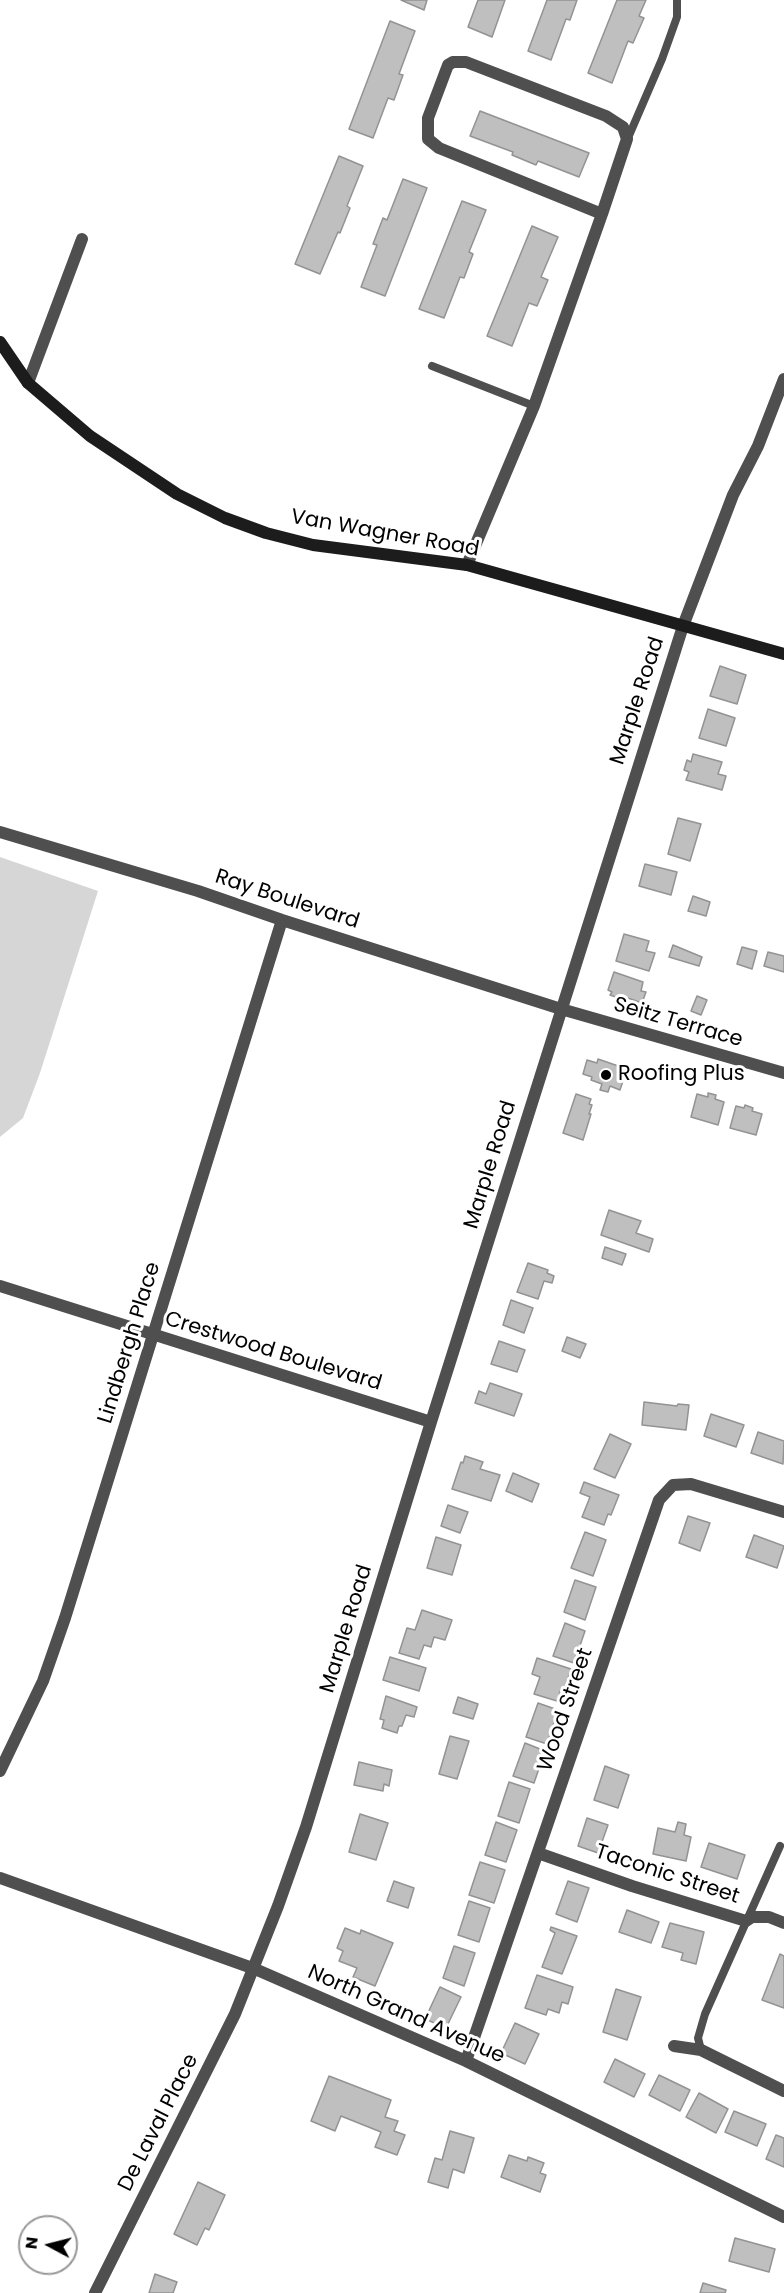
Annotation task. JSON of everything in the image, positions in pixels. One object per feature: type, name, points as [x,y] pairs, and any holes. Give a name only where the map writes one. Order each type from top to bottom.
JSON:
[{"type":"street","points":[[467,566],[534,406],[602,214],[627,140],[622,127],[606,116],[466,62],[453,62],[448,65],[428,118],[428,139],[439,148],[602,214]]},
{"type":"street","points":[[28,382],[82,239]]},
{"type":"street","name":"Van Wagner Road","points":[[0,342],[28,382],[90,436],[177,494],[225,518],[266,533],[313,545],[467,566],[784,654]]},
{"type":"street","name":"Marple Road","points":[[255,1969],[306,1827],[431,1422],[683,626],[732,495],[758,446],[784,379]]},
{"type":"street","name":"Ray Boulevard","points":[[0,832],[198,891],[561,1009]]},
{"type":"street","name":"Lindbergh Place","points":[[0,1771],[43,1682],[65,1618],[282,920]]},
{"type":"street","name":"Seitz Terrace","points":[[561,1009],[784,1073]]},
{"type":"street","name":"Crestwood Boulevard","points":[[0,1286],[431,1422]]},
{"type":"street","name":"Wood Street","points":[[466,2061],[659,1500],[673,1485],[691,1484],[784,1512]]},
{"type":"street","name":"Taconic Street","points":[[538,1853],[632,1886],[746,1921],[752,1917],[769,1917],[784,1923]]},
{"type":"street","name":"North Grand Avenue","points":[[0,1878],[255,1969],[466,2061],[784,2217]]},
{"type":"street","name":"De Laval Place","points":[[95,2293],[230,2025],[255,1969]]},
{"type":"street","points":[[674,2046],[701,2050],[784,2091]]},
{"type":"lane","points":[[627,140],[662,59],[677,17],[677,0]]},
{"type":"lane","points":[[432,366],[534,406]]},
{"type":"lane","points":[[701,2050],[698,2038],[705,2014],[780,1846]]},
{"type":"shaded area","points":[[0,857],[98,891],[40,1073],[23,1118],[0,1137]]},
{"type":"building","points":[[401,0],[427,0],[424,10]]},
{"type":"building","points":[[478,0],[505,0],[492,37],[468,27]]},
{"type":"building","points":[[547,0],[577,0],[570,20],[566,19],[551,60],[528,51]]},
{"type":"building","points":[[617,0],[646,0],[639,16],[644,18],[633,43],[628,41],[612,83],[588,73]]},
{"type":"building","points":[[390,21],[415,31],[399,74],[403,75],[394,100],[388,98],[373,138],[349,129]]},
{"type":"building","points":[[480,111],[589,153],[579,177],[538,161],[536,165],[512,155],[513,152],[470,136]]},
{"type":"building","points":[[339,156],[363,166],[347,206],[350,208],[320,274],[295,264]]},
{"type":"building","points":[[403,179],[427,188],[385,296],[361,287],[377,245],[373,244],[383,218],[387,220]]},
{"type":"building","points":[[462,201],[486,210],[469,252],[473,254],[464,278],[460,277],[444,318],[419,309]]},
{"type":"building","points":[[532,226],[558,237],[541,277],[548,280],[537,306],[529,303],[512,346],[487,336]]},
{"type":"building","points":[[720,666],[746,675],[737,704],[710,696]]},
{"type":"building","points":[[708,709],[735,718],[726,746],[699,738]]},
{"type":"building","points":[[693,754],[722,762],[718,774],[726,776],[722,790],[686,780],[689,772],[684,770],[687,760],[691,762]]},
{"type":"building","points":[[678,818],[701,824],[690,861],[668,854]]},
{"type":"building","points":[[645,864],[677,872],[671,895],[639,886]]},
{"type":"building","points":[[693,896],[710,902],[706,916],[688,911]]},
{"type":"building","points":[[624,934],[649,941],[646,951],[655,953],[649,971],[616,961]]},
{"type":"building","points":[[673,945],[702,957],[699,966],[669,957]]},
{"type":"building","points":[[742,947],[757,951],[752,969],[737,964]]},
{"type":"building","points":[[768,952],[784,956],[784,972],[764,966]]},
{"type":"building","points":[[614,972],[643,982],[641,991],[646,992],[642,1003],[610,995],[612,992],[608,990]]},
{"type":"building","points":[[697,996],[707,1000],[701,1015],[691,1011]]},
{"type":"building","name":"Roofing Plus","points":[[598,1059],[627,1069],[620,1090],[610,1086],[608,1092],[600,1090],[602,1084],[583,1074],[587,1060],[597,1063]]},
{"type":"building","points":[[708,1093],[716,1095],[715,1099],[724,1102],[718,1125],[691,1117],[697,1094],[708,1097]]},
{"type":"building","points":[[576,1094],[591,1099],[589,1104],[592,1105],[583,1140],[563,1133]]},
{"type":"building","points":[[745,1105],[753,1108],[752,1111],[762,1114],[756,1135],[730,1128],[736,1106],[744,1108]]},
{"type":"building","points":[[609,1210],[641,1221],[636,1233],[653,1239],[649,1252],[601,1235]]},
{"type":"building","points":[[605,1247],[626,1254],[622,1265],[602,1258]]},
{"type":"building","points":[[528,1263],[548,1270],[547,1273],[554,1276],[552,1283],[544,1281],[538,1299],[517,1292]]},
{"type":"building","points":[[511,1300],[533,1308],[524,1333],[503,1325]]},
{"type":"building","points":[[567,1337],[586,1344],[580,1358],[562,1351]]},
{"type":"building","points":[[499,1341],[525,1350],[517,1372],[491,1364]]},
{"type":"building","points":[[490,1383],[522,1394],[514,1416],[475,1403],[479,1391],[486,1394]]},
{"type":"building","points":[[644,1402],[689,1405],[686,1430],[642,1425]]},
{"type":"building","points":[[711,1414],[744,1425],[736,1447],[704,1436]]},
{"type":"building","points":[[758,1432],[784,1441],[783,1464],[751,1453]]},
{"type":"building","points":[[610,1434],[631,1444],[615,1478],[594,1469]]},
{"type":"building","points":[[465,1456],[483,1462],[480,1469],[500,1475],[491,1501],[452,1489]]},
{"type":"building","points":[[513,1473],[539,1484],[532,1502],[506,1491]]},
{"type":"building","points":[[584,1482],[619,1495],[604,1525],[582,1517],[590,1497],[580,1493]]},
{"type":"building","points":[[448,1505],[468,1512],[460,1533],[441,1526]]},
{"type":"building","points":[[688,1516],[710,1523],[700,1551],[679,1543]]},
{"type":"building","points":[[585,1532],[606,1540],[593,1576],[571,1568]]},
{"type":"building","points":[[754,1535],[784,1546],[777,1568],[746,1557]]},
{"type":"building","points":[[436,1537],[461,1545],[452,1575],[427,1568]]},
{"type":"building","points":[[575,1580],[596,1587],[585,1620],[564,1612]]},
{"type":"building","points":[[422,1610],[452,1620],[445,1640],[434,1637],[431,1647],[424,1645],[419,1659],[399,1653],[407,1628],[415,1630]]},
{"type":"building","points":[[565,1623],[585,1631],[574,1663],[553,1656]]},
{"type":"building","points":[[390,1657],[426,1668],[419,1691],[383,1680]]},
{"type":"building","points":[[537,1658],[571,1669],[564,1690],[561,1689],[557,1701],[534,1694],[540,1677],[532,1674]]},
{"type":"building","points":[[386,1696],[417,1707],[414,1717],[406,1715],[397,1733],[382,1728],[384,1720],[380,1719]]},
{"type":"building","points":[[458,1697],[478,1704],[473,1719],[453,1713]]},
{"type":"building","points":[[538,1703],[558,1710],[547,1744],[526,1737]]},
{"type":"building","points":[[450,1736],[469,1741],[457,1779],[439,1774]]},
{"type":"building","points":[[525,1743],[545,1751],[534,1783],[513,1776]]},
{"type":"building","points":[[359,1762],[392,1770],[389,1786],[384,1784],[383,1791],[354,1785]]},
{"type":"building","points":[[605,1766],[629,1775],[618,1808],[594,1800]]},
{"type":"building","points":[[509,1782],[530,1789],[519,1823],[498,1816]]},
{"type":"building","points":[[360,1814],[388,1823],[376,1860],[349,1852]]},
{"type":"building","points":[[587,1818],[608,1825],[598,1853],[578,1846]]},
{"type":"building","points":[[496,1822],[517,1830],[506,1862],[485,1855]]},
{"type":"building","points":[[678,1822],[686,1824],[684,1835],[691,1837],[686,1861],[653,1854],[658,1828],[675,1832]]},
{"type":"building","points":[[709,1843],[745,1855],[737,1879],[701,1867]]},
{"type":"building","points":[[480,1862],[505,1870],[494,1903],[469,1895]]},
{"type":"building","points":[[394,1881],[414,1888],[408,1908],[387,1901]]},
{"type":"building","points":[[568,1881],[589,1888],[577,1922],[556,1914]]},
{"type":"building","points":[[469,1901],[490,1908],[479,1942],[458,1935]]},
{"type":"building","points":[[627,1910],[659,1922],[651,1943],[619,1932]]},
{"type":"building","points":[[670,1923],[704,1932],[696,1964],[681,1960],[683,1953],[662,1947]]},
{"type":"building","points":[[551,1927],[577,1936],[562,1974],[542,1967],[555,1933],[550,1930]]},
{"type":"building","points":[[345,1928],[360,1934],[361,1930],[393,1943],[375,1986],[353,1977],[357,1968],[339,1961],[343,1951],[337,1948]]},
{"type":"building","points":[[454,1946],[475,1953],[464,1986],[443,1978]]},
{"type":"building","points":[[780,1954],[784,1956],[784,2008],[762,2000]]},
{"type":"building","points":[[537,1975],[573,1987],[568,2004],[562,2002],[559,2013],[548,2009],[546,2015],[525,2008]]},
{"type":"building","points":[[440,1987],[461,1997],[446,2028],[425,2019]]},
{"type":"building","points":[[616,1989],[641,1997],[627,2040],[603,2032]]},
{"type":"building","points":[[515,2023],[539,2034],[525,2064],[501,2053]]},
{"type":"building","points":[[615,2059],[645,2074],[634,2097],[604,2082]]},
{"type":"building","points":[[659,2075],[690,2090],[680,2111],[649,2095]]},
{"type":"building","points":[[329,2076],[391,2100],[385,2117],[398,2121],[394,2131],[405,2135],[397,2155],[375,2147],[381,2132],[341,2116],[335,2131],[311,2121]]},
{"type":"building","points":[[699,2093],[728,2109],[716,2133],[686,2117]]},
{"type":"building","points":[[734,2111],[766,2124],[757,2146],[725,2132]]},
{"type":"building","points":[[450,2131],[474,2138],[464,2173],[453,2169],[448,2188],[428,2182],[435,2158],[442,2160]]},
{"type":"building","points":[[776,2135],[784,2138],[784,2167],[766,2159]]},
{"type":"building","points":[[509,2155],[527,2161],[528,2157],[544,2163],[540,2173],[546,2175],[540,2192],[501,2177]]},
{"type":"building","points":[[198,2182],[225,2195],[209,2230],[205,2228],[197,2245],[174,2234]]},
{"type":"building","points":[[735,2238],[775,2249],[769,2272],[729,2261]]},
{"type":"building","points":[[155,2274],[177,2282],[173,2293],[149,2293]]},
{"type":"building","points":[[703,2283],[726,2290],[725,2293],[700,2293]]},
{"type":"place","name":"Roofing Plus","points":[[606,1075]]}]
